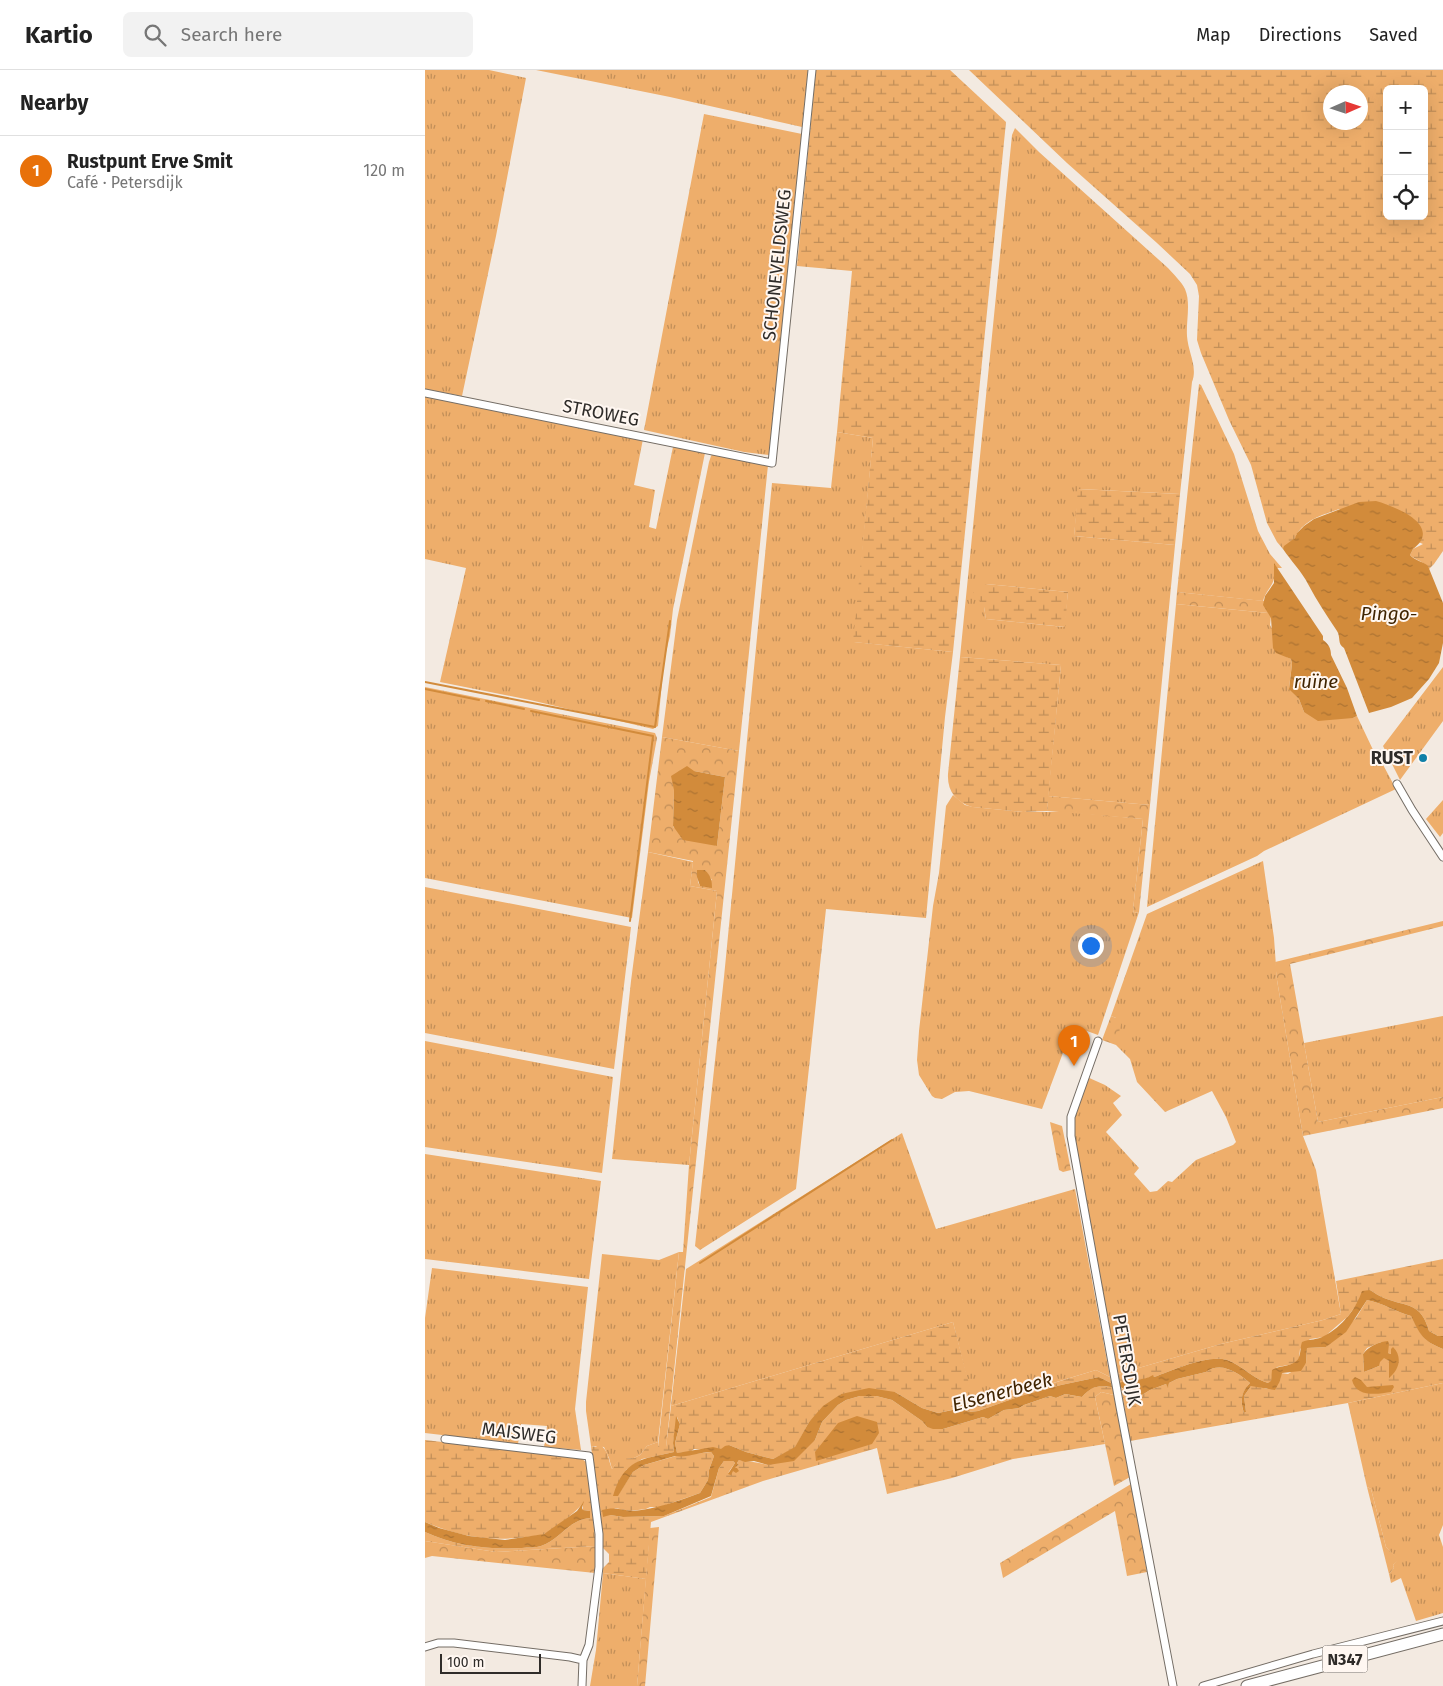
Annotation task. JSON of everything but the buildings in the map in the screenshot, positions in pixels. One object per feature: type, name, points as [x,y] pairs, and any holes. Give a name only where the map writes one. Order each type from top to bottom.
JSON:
[{"type":"main road","name":"N347","points":[[1247,1686],[1443,1634]]},
{"type":"street","name":"SCHONEVELDSWEG","points":[[772,462],[812,70]]},
{"type":"street","name":"STROWEG","points":[[425,393],[772,462]]},
{"type":"street","points":[[1397,784],[1409,806],[1443,857]]},
{"type":"street","name":"PETERSDIJK","points":[[1098,1042],[1071,1117],[1071,1136],[1173,1686]]},
{"type":"street","name":"MAISWEG","points":[[445,1439],[589,1456],[599,1534],[599,1567],[589,1645],[583,1660]]},
{"type":"street","points":[[1203,1686],[1313,1654],[1443,1621]]},
{"type":"street","points":[[425,1647],[438,1643],[453,1643],[583,1660],[582,1686]]},
{"type":"green space","points":[[425,70],[489,70],[526,78],[496,236],[462,396],[425,389]]},
{"type":"green space","points":[[536,70],[808,70],[802,127],[670,97]]},
{"type":"green space","points":[[816,70],[950,70],[1006,122],[953,652],[853,642],[873,438],[837,432],[852,271],[797,266]]},
{"type":"green space","points":[[969,70],[1443,70],[1443,551],[1429,569],[1425,564],[1410,555],[1413,549],[1423,544],[1339,509],[1317,517],[1306,524],[1293,541],[1283,549],[1277,542],[1267,523],[1251,465],[1229,420],[1201,353],[1197,340],[1199,296],[1197,285],[1190,274],[1067,163]]},
{"type":"green space","points":[[704,114],[802,134],[769,455],[744,452],[644,430]]},
{"type":"green space","points":[[1015,128],[1039,152],[1168,268],[1181,283],[1187,294],[1187,336],[1194,376],[1180,494],[1079,489],[1074,536],[1175,545],[1150,805],[1048,796],[1061,665],[960,657],[1012,135]],"holes":[[[986,584],[1068,592],[1064,627],[986,619],[984,607]]]},
{"type":"green space","points":[[1199,384],[1234,454],[1258,531],[1270,554],[1282,568],[1274,568],[1273,582],[1263,601],[1177,592]]},
{"type":"green space","points":[[425,395],[643,439],[634,485],[655,490],[649,527],[656,529],[673,447],[705,453],[664,660],[658,726],[653,729],[530,700],[440,682],[466,568],[425,559]]},
{"type":"green space","points":[[837,432],[873,438],[854,642],[953,652],[926,918],[826,909],[796,1189],[700,1250],[695,1246],[724,977],[772,483],[831,488]]},
{"type":"green space","points":[[714,452],[768,465],[739,751],[662,737],[677,620],[709,462]]},
{"type":"green space","points":[[1078,489],[1180,494],[1175,545],[1074,536]]},
{"type":"green space","points":[[986,584],[1068,592],[1065,627],[986,619],[984,607],[973,593]]},
{"type":"green space","points":[[1177,592],[1274,602],[1271,618],[1268,613],[1176,604]]},
{"type":"green space","points":[[1176,604],[1268,613],[1271,616],[1270,625],[1287,657],[1291,659],[1289,688],[1299,699],[1304,712],[1353,718],[1357,716],[1375,754],[1381,761],[1396,789],[1147,907]]},
{"type":"green space","points":[[960,657],[1061,665],[1047,811],[1023,812],[972,807],[957,799],[951,791],[948,774]]},
{"type":"green space","points":[[1443,667],[1443,721],[1400,780],[1383,746]]},
{"type":"green space","points":[[425,687],[655,733],[657,738],[649,782],[632,918],[425,878]]},
{"type":"green space","points":[[662,737],[739,751],[666,1448],[658,1447],[679,1252],[683,1252],[689,1165],[717,891],[690,886],[693,861],[648,852]],"holes":[[[694,771],[725,777],[717,846],[673,827],[674,790]],[[697,870],[705,870],[712,880],[700,886]]]},
{"type":"green space","points":[[953,795],[965,805],[973,807],[1023,812],[1069,812],[1143,819],[1133,910],[1134,913],[1139,912],[1098,1035],[1073,1026],[1042,1109],[969,1091],[955,1092],[942,1099],[935,1098],[919,1075],[917,1060],[919,1031],[933,906],[939,873],[946,806]]},
{"type":"green space","points":[[1048,796],[1150,805],[1139,912],[1134,913],[1133,910],[1143,819],[1047,811]]},
{"type":"green space","points":[[1443,800],[1443,833],[1440,837],[1426,819]]},
{"type":"green space","points":[[648,852],[693,862],[690,886],[717,891],[689,1165],[612,1159],[631,981]]},
{"type":"green space","points":[[1263,861],[1274,938],[1277,980],[1303,1136],[1316,1170],[1341,1314],[1221,1344],[1118,1374],[1073,1130],[1074,1119],[1087,1077],[1105,1085],[1121,1096],[1113,1103],[1122,1115],[1106,1132],[1139,1168],[1134,1174],[1150,1192],[1157,1191],[1168,1181],[1172,1182],[1196,1160],[1233,1145],[1236,1142],[1226,1117],[1212,1091],[1165,1112],[1137,1082],[1130,1059],[1116,1045],[1116,1018],[1111,1016],[1147,914]]},
{"type":"green space","points":[[425,887],[631,927],[614,1069],[425,1033]]},
{"type":"green space","points":[[1443,921],[1443,926],[1290,964],[1318,1122],[1443,1097],[1443,1108],[1303,1136],[1275,962]]},
{"type":"green space","points":[[1111,1016],[1116,1018],[1121,1024],[1116,1045],[1102,1040]]},
{"type":"green space","points":[[1443,1016],[1443,1097],[1318,1122],[1304,1043]]},
{"type":"green space","points":[[425,1041],[613,1077],[602,1173],[425,1147]]},
{"type":"green space","points":[[1050,1122],[1062,1126],[1071,1170],[1063,1172],[1059,1170]]},
{"type":"green space","points":[[902,1133],[936,1229],[1075,1189],[1110,1377],[1096,1370],[974,1407],[953,1322],[671,1406],[686,1269]]},
{"type":"green space","points":[[425,1154],[601,1181],[589,1279],[425,1259]]},
{"type":"green space","points":[[679,1252],[658,1442],[647,1446],[640,1455],[634,1458],[619,1460],[612,1469],[604,1447],[591,1446],[586,1411],[602,1254],[659,1260]]},
{"type":"green space","points":[[1443,1259],[1443,1336],[1438,1336],[1429,1331],[1422,1315],[1417,1310],[1384,1298],[1370,1290],[1358,1302],[1344,1322],[1346,1318],[1324,1337],[1310,1339],[1300,1349],[1299,1358],[1294,1364],[1277,1367],[1272,1375],[1271,1382],[1268,1383],[1257,1378],[1227,1360],[1210,1359],[1180,1367],[1154,1377],[1120,1383],[1118,1374],[1221,1344],[1341,1314],[1336,1281]]},
{"type":"green space","points":[[432,1268],[588,1287],[575,1409],[581,1450],[544,1447],[547,1426],[521,1424],[518,1444],[425,1433],[425,1318]]},
{"type":"green space","points":[[1367,1300],[1411,1316],[1423,1337],[1443,1349],[1443,1383],[1348,1403],[1130,1441],[1121,1388],[1142,1395],[1166,1384],[1168,1387],[1169,1383],[1177,1379],[1212,1369],[1223,1368],[1235,1372],[1250,1383],[1242,1397],[1244,1413],[1246,1412],[1244,1396],[1251,1386],[1267,1389],[1280,1381],[1281,1373],[1288,1374],[1306,1363],[1307,1348],[1326,1347],[1356,1318]],"holes":[[[1381,1342],[1388,1348],[1388,1353],[1391,1354],[1390,1377],[1389,1361],[1384,1357],[1379,1362],[1379,1366],[1364,1372],[1363,1354],[1367,1348]]]},
{"type":"green space","points":[[953,1322],[975,1407],[1096,1370],[1110,1377],[1114,1395],[1101,1392],[1095,1397],[1105,1444],[1013,1459],[952,1478],[887,1494],[877,1448],[763,1481],[651,1522],[646,1579],[603,1573],[603,1568],[609,1562],[609,1554],[602,1547],[602,1531],[591,1446],[596,1447],[599,1444],[602,1446],[612,1469],[619,1459],[634,1458],[640,1455],[647,1446],[658,1442],[658,1447],[666,1447],[671,1406]],"holes":[[[1099,1377],[1111,1383],[1112,1387],[1095,1387],[1082,1397],[1065,1394],[1056,1398],[1050,1396],[1019,1408],[1004,1410],[988,1419],[983,1417],[943,1429],[927,1427],[922,1421],[892,1400],[876,1396],[860,1396],[846,1400],[838,1405],[822,1422],[815,1440],[768,1465],[739,1460],[737,1463],[740,1466],[738,1465],[728,1473],[735,1463],[733,1461],[724,1461],[719,1468],[711,1497],[664,1516],[623,1517],[610,1515],[615,1508],[630,1511],[660,1507],[700,1493],[708,1480],[714,1456],[711,1452],[676,1456],[644,1465],[633,1472],[618,1495],[626,1470],[642,1459],[674,1452],[673,1443],[677,1417],[680,1424],[675,1443],[677,1453],[690,1452],[694,1449],[722,1449],[729,1445],[746,1452],[773,1459],[795,1448],[809,1422],[841,1394],[895,1392],[922,1408],[938,1413],[961,1408],[969,1412],[978,1411],[1024,1395],[1061,1385]]]},
{"type":"green space","points":[[1443,1383],[1443,1525],[1439,1535],[1443,1547],[1443,1613],[1416,1621],[1401,1578],[1391,1583],[1389,1574],[1394,1568],[1393,1565],[1398,1560],[1386,1547],[1371,1489],[1367,1487],[1348,1403]]},
{"type":"green space","points":[[1101,1392],[1114,1395],[1130,1477],[1114,1486],[1095,1397]]},
{"type":"green space","points":[[425,1440],[581,1458],[587,1463],[596,1546],[496,1552],[425,1541],[425,1532],[448,1541],[485,1548],[539,1547],[554,1539],[576,1522],[590,1518],[590,1511],[583,1510],[583,1503],[565,1520],[544,1534],[500,1539],[474,1537],[449,1531],[425,1522]]},
{"type":"green space","points":[[1131,1484],[1147,1572],[1127,1576],[1115,1511],[1003,1578],[1000,1563]]},
{"type":"green space","points":[[1367,1487],[1371,1489],[1386,1547],[1399,1560],[1393,1565],[1394,1568],[1389,1574]]},
{"type":"green space","points":[[659,1527],[645,1686],[637,1686],[650,1528]]},
{"type":"green space","points":[[425,1541],[496,1552],[596,1546],[595,1573],[432,1556],[425,1558]]},
{"type":"green space","points":[[603,1573],[646,1579],[637,1686],[590,1686],[596,1650]]},
{"type":"water","name":"Pingo-","points":[[1376,501],[1405,513],[1420,525],[1423,533],[1421,541],[1410,555],[1428,566],[1443,603],[1443,643],[1439,663],[1429,679],[1412,698],[1391,707],[1369,713],[1337,631],[1303,575],[1283,549],[1304,526],[1314,519],[1359,502]]},
{"type":"water","name":"ruïne","points":[[1274,563],[1323,636],[1323,640],[1327,643],[1357,716],[1318,721],[1304,712],[1299,699],[1289,689],[1291,659],[1276,653],[1273,648],[1271,618],[1263,605],[1265,596],[1274,583]]},
{"type":"water","points":[[687,766],[694,771],[725,777],[717,846],[683,840],[673,826],[674,790],[671,776]]},
{"type":"water","points":[[697,870],[705,870],[707,872],[711,878],[712,888],[700,886]]},
{"type":"water","points":[[1370,1290],[1384,1298],[1417,1310],[1426,1322],[1429,1331],[1438,1336],[1443,1336],[1443,1349],[1423,1337],[1411,1316],[1367,1300],[1346,1332],[1326,1347],[1307,1348],[1306,1363],[1301,1371],[1282,1373],[1275,1390],[1251,1386],[1244,1396],[1246,1412],[1244,1413],[1242,1397],[1250,1383],[1235,1372],[1223,1368],[1212,1369],[1177,1379],[1169,1383],[1168,1388],[1166,1384],[1142,1395],[1120,1387],[1119,1383],[1153,1375],[1154,1377],[1210,1359],[1232,1362],[1268,1383],[1271,1381],[1272,1370],[1296,1362],[1300,1355],[1302,1342],[1322,1337],[1337,1328],[1352,1311],[1362,1291]]},
{"type":"water","points":[[1388,1341],[1388,1353],[1391,1354],[1393,1347],[1399,1359],[1395,1371],[1389,1378],[1389,1361],[1384,1358],[1379,1366],[1364,1372],[1363,1354],[1374,1345]]},
{"type":"water","points":[[1099,1377],[1111,1383],[1112,1387],[1095,1387],[1082,1397],[1065,1394],[1056,1398],[1050,1396],[1019,1408],[1004,1410],[988,1419],[983,1417],[943,1429],[927,1427],[922,1421],[892,1400],[876,1396],[860,1396],[846,1400],[838,1405],[822,1422],[815,1440],[794,1461],[768,1465],[754,1461],[745,1462],[739,1460],[737,1463],[740,1466],[738,1465],[735,1468],[739,1471],[736,1473],[733,1471],[731,1475],[728,1474],[735,1463],[733,1461],[724,1461],[719,1468],[711,1496],[664,1516],[623,1517],[610,1515],[603,1517],[602,1510],[642,1510],[700,1493],[708,1480],[714,1456],[711,1452],[675,1456],[644,1465],[633,1472],[618,1496],[613,1496],[617,1484],[629,1468],[644,1459],[674,1452],[676,1416],[680,1424],[675,1443],[677,1453],[713,1447],[721,1449],[729,1445],[746,1452],[773,1459],[795,1447],[809,1422],[823,1406],[841,1394],[869,1388],[895,1392],[922,1408],[938,1413],[962,1408],[969,1412],[978,1411],[1024,1395],[1061,1385]]},
{"type":"water","points":[[1355,1377],[1361,1380],[1367,1387],[1393,1385],[1394,1387],[1391,1392],[1368,1394],[1354,1386],[1352,1380]]},
{"type":"water","points":[[857,1416],[877,1422],[879,1433],[872,1444],[816,1461],[815,1452],[838,1423]]},
{"type":"water","points":[[584,1501],[582,1508],[583,1510],[590,1511],[590,1518],[576,1522],[554,1539],[539,1547],[485,1548],[448,1541],[425,1532],[425,1522],[469,1536],[505,1540],[544,1534],[577,1511]]},
{"type":"waterway","points":[[425,682],[655,727],[670,621]]},
{"type":"waterway","points":[[425,689],[479,700]]},
{"type":"waterway","points":[[486,701],[524,709]]},
{"type":"waterway","points":[[531,711],[653,736],[630,921]]},
{"type":"waterway","points":[[700,1263],[892,1140]]},
{"type":"place","name":"RUST","points":[[1423,758]]},
{"type":"place","name":"Rustpunt Erve Smit","points":[[1074,1066]]},
{"type":"water label","name":"Elsenerbeek","points":[[1002,1392]]}]
